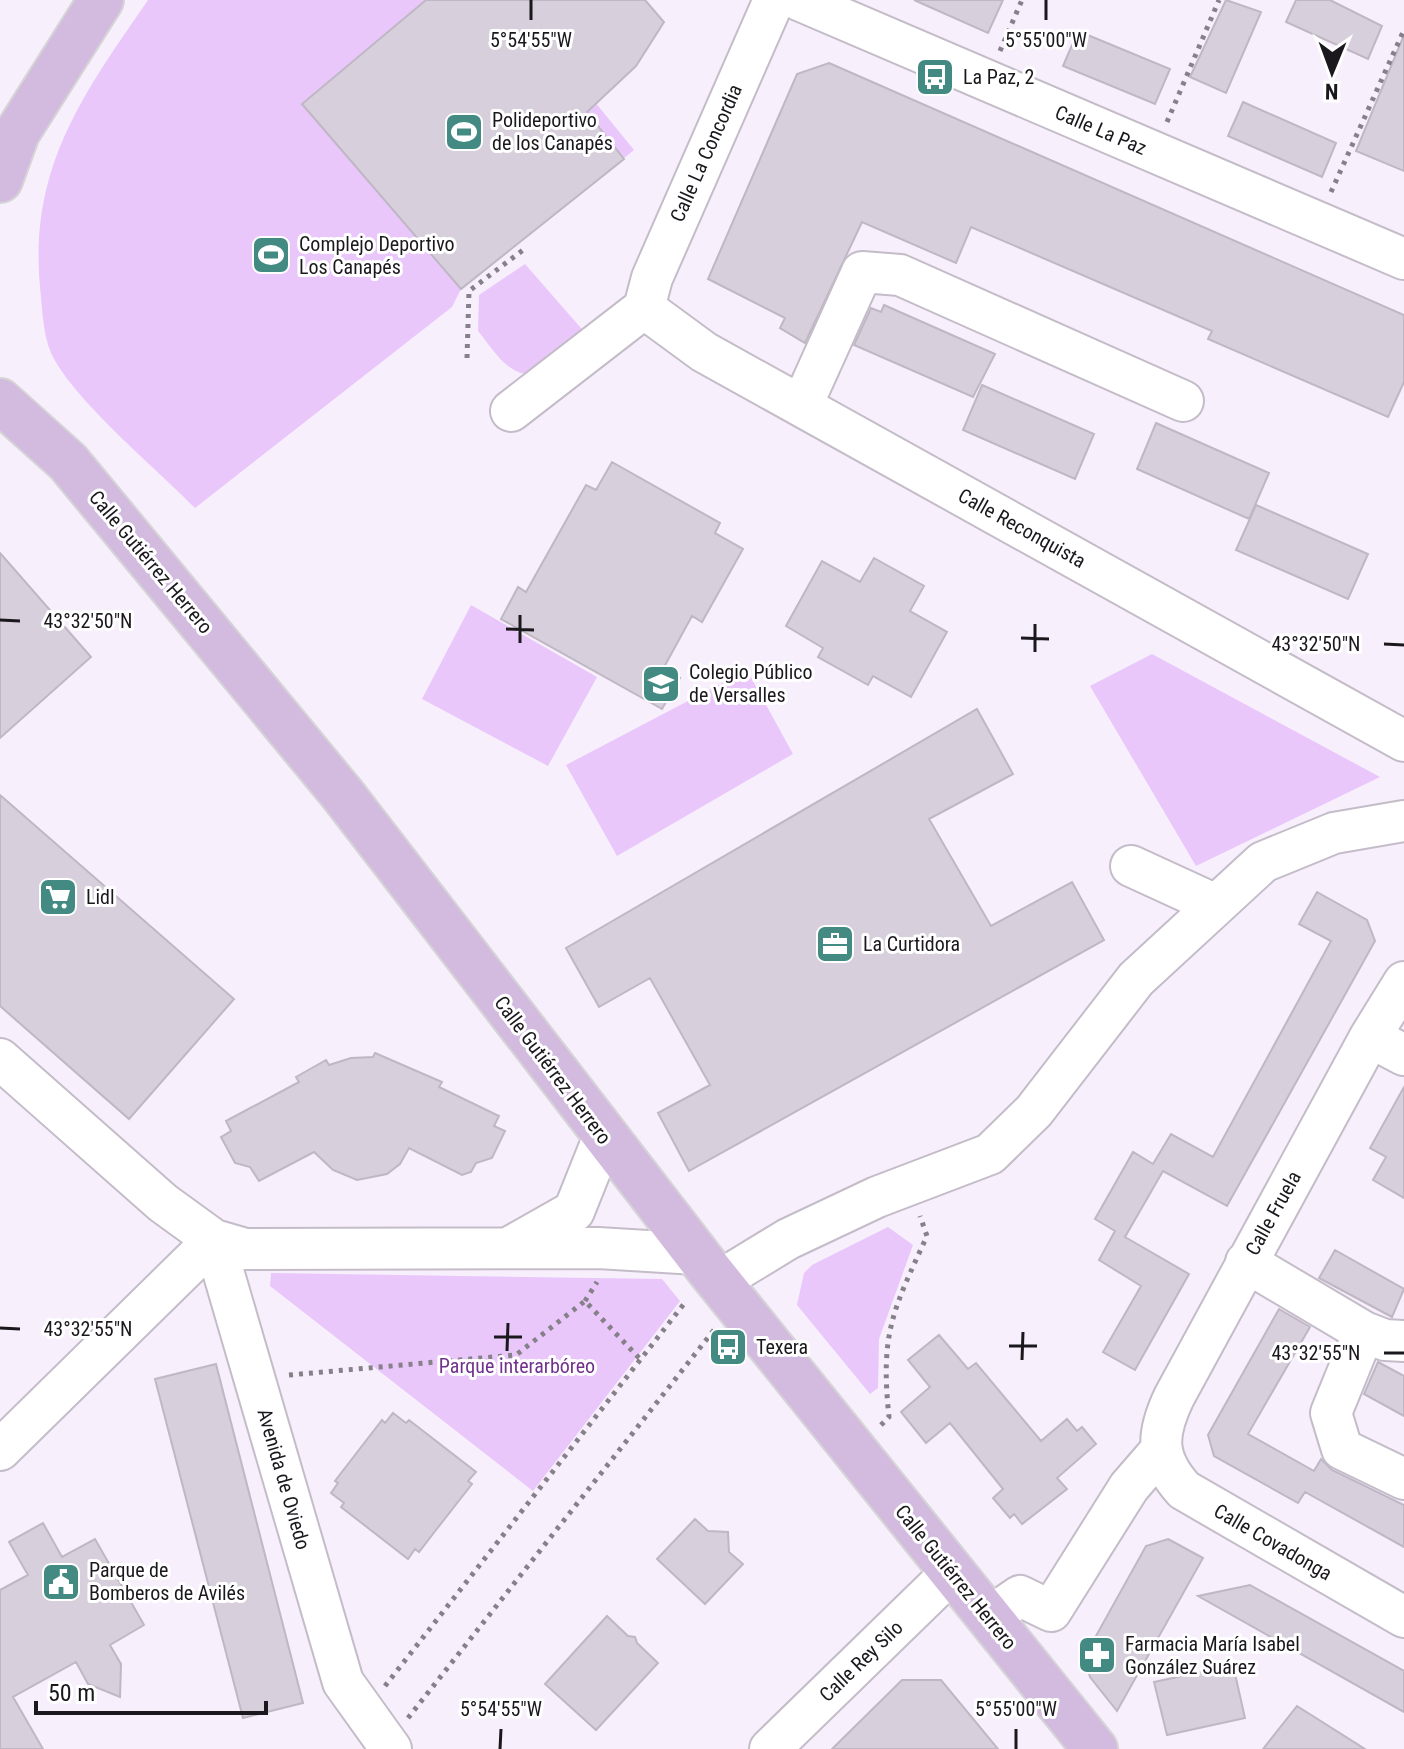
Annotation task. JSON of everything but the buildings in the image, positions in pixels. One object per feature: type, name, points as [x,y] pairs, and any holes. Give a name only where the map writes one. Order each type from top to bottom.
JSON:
[{"type":"main road","points":[[0,180],[9,138],[101,0]]},
{"type":"main road","name":"Calle Gutiérrez Herrero","points":[[0,401],[68,462],[239,666],[343,795],[715,1277],[1095,1749]]},
{"type":"street","name":"Calle La Concordia","points":[[644,308],[652,278],[774,0]]},
{"type":"street","name":"Calle La Paz","points":[[799,0],[1404,259]]},
{"type":"street","points":[[802,405],[862,272],[900,275],[1183,401]]},
{"type":"street","name":"Calle Reconquista","points":[[644,308],[704,352],[1404,741]]},
{"type":"street","points":[[511,411],[644,308]]},
{"type":"street","points":[[0,1059],[163,1203],[214,1240],[245,1249],[278,1252],[598,1248],[715,1277],[788,1239],[909,1185],[990,1154],[1034,1111],[1136,979],[1263,862],[1334,833],[1404,821]]},
{"type":"street","points":[[1131,866],[1216,905]]},
{"type":"street","name":"Calle Fruela","points":[[1161,1450],[1162,1423],[1246,1262],[1370,1037],[1404,982]]},
{"type":"street","points":[[1370,1037],[1404,1055]]},
{"type":"street","points":[[506,1249],[574,1211],[604,1136]]},
{"type":"street","points":[[0,1450],[214,1240]]},
{"type":"street","name":"Avenida de Oviedo","points":[[214,1240],[343,1682],[382,1736]]},
{"type":"street","points":[[1246,1262],[1364,1332],[1385,1340],[1404,1341]]},
{"type":"street","points":[[1364,1332],[1331,1413],[1342,1449],[1404,1479]]},
{"type":"street","points":[[988,1618],[1020,1596],[1051,1611],[1129,1487],[1161,1450]]},
{"type":"street","name":"Calle Covadonga","points":[[1161,1450],[1168,1472],[1184,1490],[1404,1617]]},
{"type":"street","name":"Calle Rey Silo","points":[[770,1749],[952,1572]]},
{"type":"path","points":[[988,82],[1022,0]]},
{"type":"path","points":[[1154,152],[1219,0]]},
{"type":"path","points":[[1318,222],[1404,30]]},
{"type":"path","points":[[467,358],[469,291],[523,250]]},
{"type":"path","points":[[855,1451],[889,1417],[885,1342],[892,1312],[927,1236],[909,1185]]},
{"type":"path","points":[[382,1736],[640,1359],[715,1277]]},
{"type":"path","points":[[382,1736],[715,1277]]},
{"type":"path","points":[[254,1378],[516,1355],[585,1301],[640,1359]]},
{"type":"green space","name":"Complejo Deportivo Los Canapés","points":[[148,0],[512,0],[634,150],[461,289],[452,307],[195,508],[96,413],[62,372],[48,346],[41,303],[39,244],[43,205],[52,168],[83,100]]},
{"type":"green space","points":[[525,264],[587,335],[533,374],[508,366],[478,331],[479,295]]},
{"type":"green space","points":[[471,605],[597,677],[548,766],[422,699]]},
{"type":"green space","points":[[1152,654],[1380,777],[1196,866],[1090,686]]},
{"type":"green space","points":[[747,670],[793,754],[617,856],[566,765]]},
{"type":"green space","points":[[888,1227],[913,1245],[879,1339],[878,1388],[870,1394],[797,1305],[804,1273],[812,1265]]},
{"type":"green space","name":"Parque interarbóreo","points":[[271,1273],[662,1279],[680,1301],[533,1491],[270,1286]]},
{"type":"place","name":"La Paz, 2","points":[[935,77]]},
{"type":"place","name":"Polideportivo de los Canapés","points":[[464,132]]},
{"type":"place","name":"Complejo Deportivo Los Canapés","points":[[271,255]]},
{"type":"place","name":"Colegio Público de Versalles","points":[[661,684]]},
{"type":"place","name":"Lidl","points":[[58,897]]},
{"type":"place","name":"La Curtidora","points":[[835,944]]},
{"type":"place","name":"Texera","points":[[728,1347]]},
{"type":"place","name":"Parque de Bomberos de Avilés","points":[[61,1582]]},
{"type":"place","name":"Farmacia María Isabel González Suárez","points":[[1097,1655]]}]
